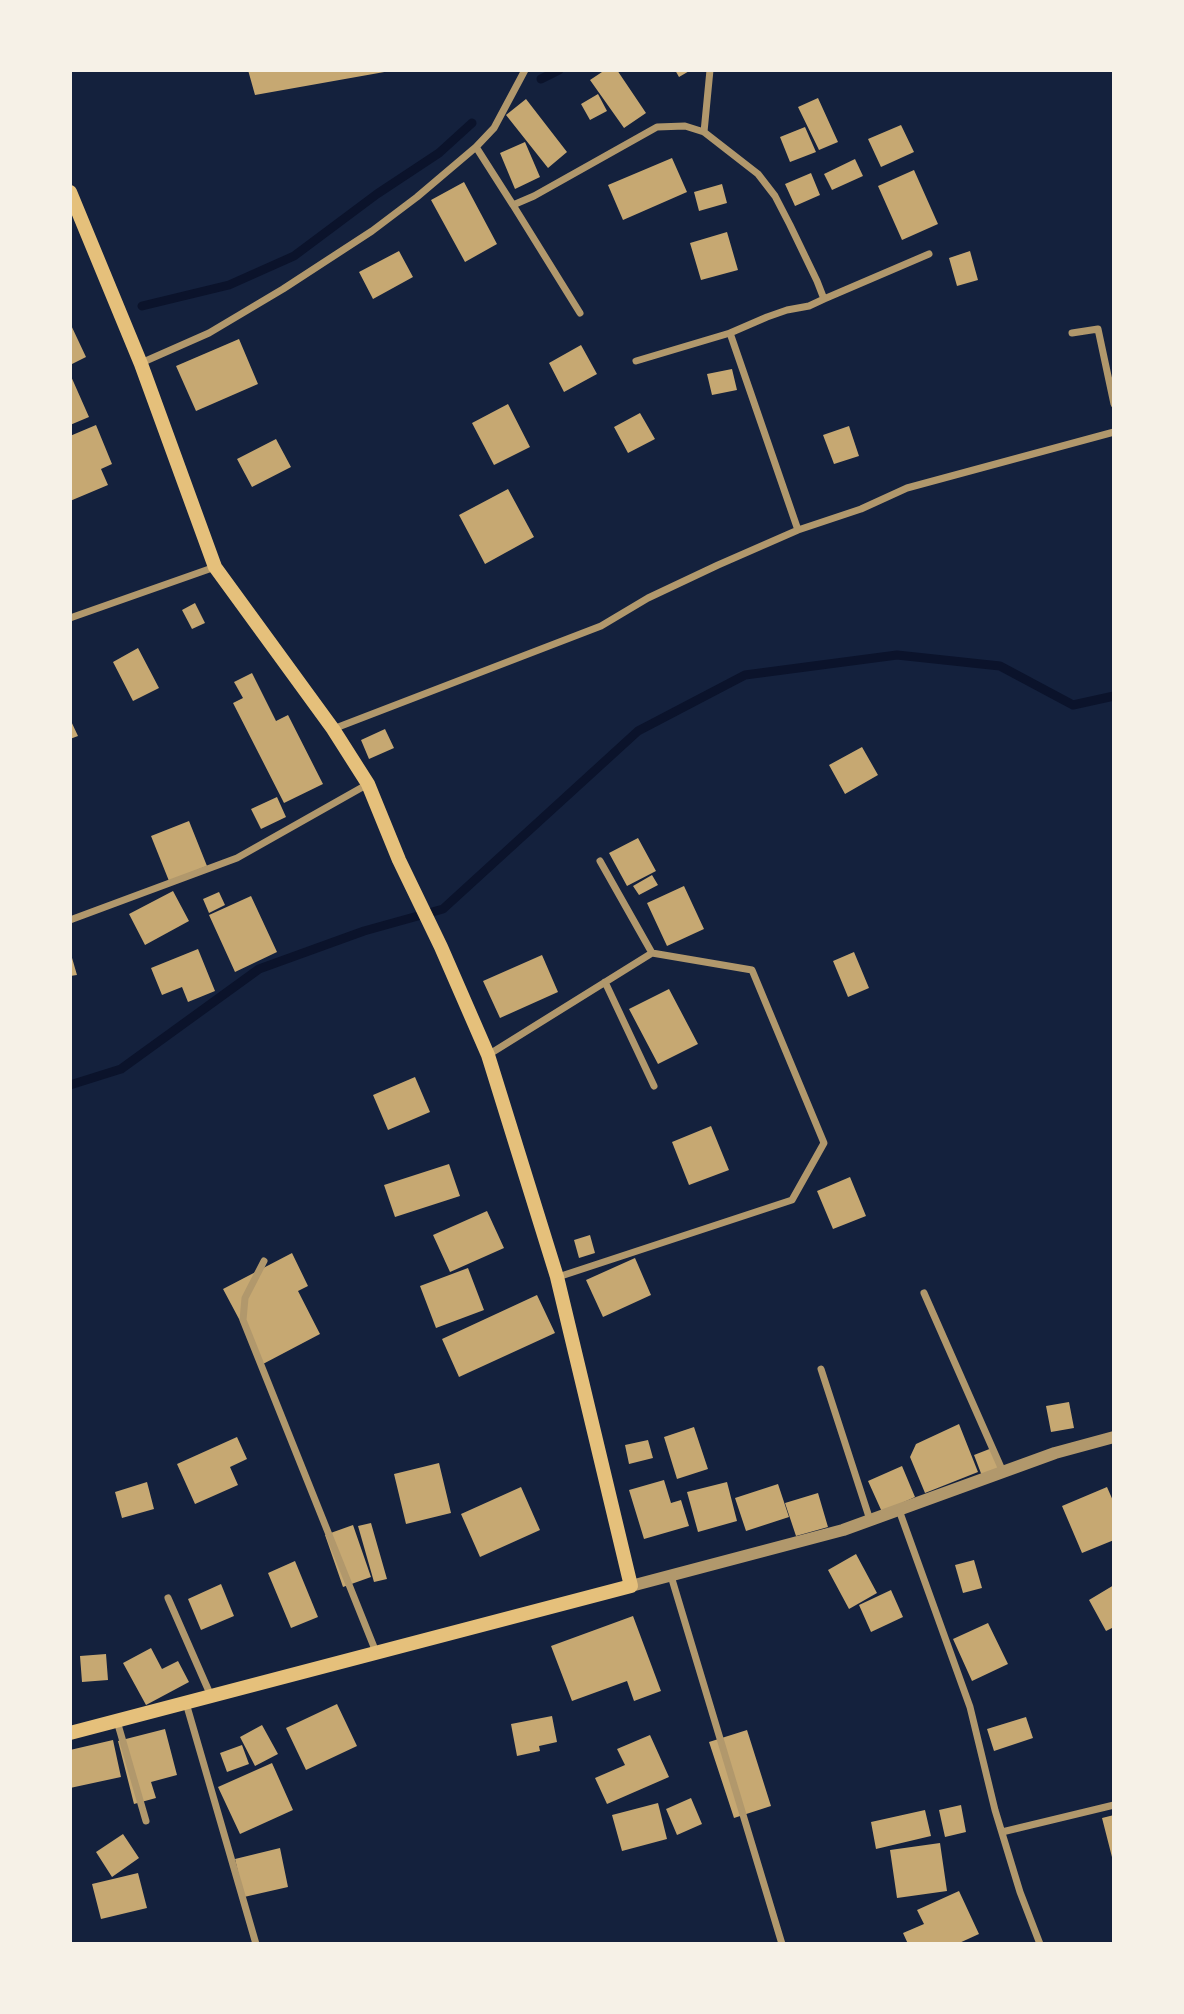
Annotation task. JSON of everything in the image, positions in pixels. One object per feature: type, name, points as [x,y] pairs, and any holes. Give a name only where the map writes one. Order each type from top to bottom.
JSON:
[{"type":"main road","points":[[70,192],[141,363],[215,567],[333,729],[368,785],[399,860],[488,1055],[557,1277],[631,1586],[70,1733]]},
{"type":"street","points":[[141,363],[209,333],[293,283],[372,231],[417,197],[494,128],[525,70]]},
{"type":"street","points":[[704,132],[710,70]]},
{"type":"street","points":[[513,205],[657,127],[685,126],[704,132],[758,174],[775,196],[824,299]]},
{"type":"street","points":[[475,147],[580,313]]},
{"type":"street","points":[[636,361],[730,332],[767,317],[809,306],[929,254]]},
{"type":"street","points":[[1072,333],[1098,329],[1114,404]]},
{"type":"street","points":[[730,332],[798,530]]},
{"type":"street","points":[[333,729],[601,626],[648,598],[798,530],[861,509],[907,488],[1114,432]]},
{"type":"street","points":[[70,618],[215,567]]},
{"type":"street","points":[[70,920],[237,858],[368,785]]},
{"type":"street","points":[[600,861],[652,953]]},
{"type":"street","points":[[488,1055],[652,953],[752,970],[824,1143],[792,1200],[557,1277]]},
{"type":"street","points":[[606,982],[654,1086]]},
{"type":"street","points":[[264,1261],[245,1298],[243,1320],[377,1653]]},
{"type":"street","points":[[924,1293],[1003,1472]]},
{"type":"street","points":[[821,1368],[870,1520]]},
{"type":"street","points":[[631,1586],[843,1530],[1055,1453],[1114,1437]]},
{"type":"street","points":[[899,1510],[971,1707],[1002,1832],[1040,1944]]},
{"type":"street","points":[[671,1576],[782,1944]]},
{"type":"street","points":[[168,1598],[211,1697]]},
{"type":"street","points":[[186,1703],[257,1944]]},
{"type":"street","points":[[117,1721],[146,1821]]},
{"type":"street","points":[[1002,1832],[1114,1805]]},
{"type":"building","points":[[248,70],[389,70],[390,71],[255,95]]},
{"type":"building","points":[[605,70],[617,70],[646,113],[624,128],[590,80]]},
{"type":"building","points":[[675,70],[691,70],[679,77]]},
{"type":"building","points":[[598,94],[607,111],[590,120],[581,104]]},
{"type":"building","points":[[818,98],[838,142],[819,150],[798,107]]},
{"type":"building","points":[[526,99],[567,152],[548,168],[506,115]]},
{"type":"building","points":[[901,125],[914,152],[881,167],[868,139]]},
{"type":"building","points":[[805,127],[816,152],[790,162],[780,137]]},
{"type":"building","points":[[525,142],[540,177],[515,189],[500,153]]},
{"type":"building","points":[[672,158],[687,192],[623,220],[608,185]]},
{"type":"building","points":[[855,159],[863,176],[832,190],[824,174]]},
{"type":"building","points":[[914,170],[938,224],[902,240],[878,186]]},
{"type":"building","points":[[811,173],[820,195],[795,206],[785,184]]},
{"type":"building","points":[[464,182],[497,244],[465,262],[431,200]]},
{"type":"building","points":[[722,184],[727,203],[699,211],[694,192]]},
{"type":"building","points":[[727,232],[738,270],[701,280],[690,243]]},
{"type":"building","points":[[399,251],[413,277],[373,299],[359,272]]},
{"type":"building","points":[[970,251],[978,280],[957,286],[949,258]]},
{"type":"building","points":[[70,323],[86,357],[70,365]]},
{"type":"building","points":[[239,339],[258,384],[196,411],[176,366]]},
{"type":"building","points":[[581,345],[597,374],[564,392],[549,363]]},
{"type":"building","points":[[732,369],[737,390],[712,395],[707,374]]},
{"type":"building","points":[[70,374],[89,417],[70,425]]},
{"type":"building","points":[[508,404],[530,447],[494,465],[472,423]]},
{"type":"building","points":[[640,413],[655,439],[628,453],[614,427]]},
{"type":"building","points":[[96,425],[112,464],[101,469],[108,485],[70,501],[70,436]]},
{"type":"building","points":[[849,426],[859,456],[834,464],[823,435]]},
{"type":"building","points":[[276,439],[291,467],[252,487],[237,459]]},
{"type":"building","points":[[508,489],[534,537],[485,564],[459,515]]},
{"type":"building","points":[[195,603],[205,623],[192,629],[182,610]]},
{"type":"building","points":[[138,648],[159,688],[133,701],[113,662]]},
{"type":"building","points":[[252,673],[276,721],[288,715],[323,784],[284,803],[233,703],[243,698],[234,682]]},
{"type":"building","points":[[70,719],[78,736],[70,739]]},
{"type":"building","points":[[385,729],[394,748],[369,759],[361,740]]},
{"type":"building","points":[[862,747],[878,775],[845,794],[829,765]]},
{"type":"building","points":[[277,797],[286,817],[261,829],[251,809]]},
{"type":"building","points":[[189,821],[207,866],[169,881],[151,836]]},
{"type":"building","points":[[638,838],[656,871],[627,886],[609,853]]},
{"type":"building","points":[[652,875],[658,885],[639,895],[633,886]]},
{"type":"building","points":[[684,886],[704,929],[667,946],[647,903]]},
{"type":"building","points":[[173,891],[189,921],[145,945],[129,914]]},
{"type":"building","points":[[219,892],[225,905],[209,913],[203,899]]},
{"type":"building","points":[[251,896],[277,952],[235,972],[209,915]]},
{"type":"building","points":[[198,949],[215,991],[188,1002],[182,987],[162,995],[151,968]]},
{"type":"building","points":[[70,951],[77,975],[70,976]]},
{"type":"building","points":[[854,952],[869,988],[848,997],[833,961]]},
{"type":"building","points":[[542,955],[558,992],[500,1018],[483,981]]},
{"type":"building","points":[[669,989],[698,1044],[658,1064],[629,1009]]},
{"type":"building","points":[[415,1077],[430,1112],[388,1130],[373,1095]]},
{"type":"building","points":[[711,1126],[729,1170],[689,1185],[672,1142]]},
{"type":"building","points":[[449,1164],[460,1196],[395,1217],[384,1185]]},
{"type":"building","points":[[850,1177],[866,1216],[833,1229],[817,1191]]},
{"type":"building","points":[[487,1211],[504,1248],[450,1272],[433,1235]]},
{"type":"building","points":[[590,1235],[595,1253],[579,1258],[574,1240]]},
{"type":"building","points":[[292,1253],[308,1286],[298,1291],[320,1334],[263,1364],[223,1289]]},
{"type":"building","points":[[635,1258],[651,1295],[603,1317],[586,1280]]},
{"type":"building","points":[[468,1268],[484,1310],[436,1328],[420,1286]]},
{"type":"building","points":[[537,1295],[555,1333],[459,1377],[442,1339]]},
{"type":"building","points":[[1069,1402],[1074,1428],[1051,1432],[1046,1406]]},
{"type":"building","points":[[959,1424],[978,1472],[925,1493],[910,1457],[916,1444]]},
{"type":"building","points":[[694,1427],[708,1469],[677,1479],[664,1437]]},
{"type":"building","points":[[237,1437],[247,1459],[230,1467],[238,1485],[195,1504],[177,1464]]},
{"type":"building","points":[[648,1440],[653,1458],[629,1464],[625,1445]]},
{"type":"building","points":[[992,1448],[1000,1469],[982,1476],[974,1455]]},
{"type":"building","points":[[439,1463],[451,1513],[406,1524],[394,1474]]},
{"type":"building","points":[[902,1466],[915,1497],[882,1512],[868,1481]]},
{"type":"building","points":[[664,1480],[671,1503],[681,1500],[689,1526],[644,1539],[629,1490]]},
{"type":"building","points":[[147,1482],[154,1509],[122,1518],[115,1492]]},
{"type":"building","points":[[727,1482],[737,1521],[698,1532],[687,1492]]},
{"type":"building","points":[[778,1484],[789,1517],[746,1531],[735,1498]]},
{"type":"building","points":[[521,1487],[540,1530],[480,1557],[461,1514]]},
{"type":"building","points":[[1107,1487],[1114,1503],[1114,1540],[1082,1553],[1062,1506]]},
{"type":"building","points":[[818,1493],[828,1527],[796,1536],[785,1503]]},
{"type":"building","points":[[371,1523],[387,1579],[374,1582],[358,1526]]},
{"type":"building","points":[[353,1525],[371,1577],[343,1587],[325,1535]]},
{"type":"building","points":[[856,1554],[877,1593],[849,1609],[828,1570]]},
{"type":"building","points":[[974,1560],[982,1588],[963,1593],[955,1565]]},
{"type":"building","points":[[295,1561],[318,1617],[291,1628],[268,1573]]},
{"type":"building","points":[[221,1584],[234,1616],[201,1630],[188,1599]]},
{"type":"building","points":[[1114,1585],[1114,1627],[1106,1631],[1089,1600]]},
{"type":"building","points":[[891,1590],[903,1617],[871,1632],[859,1605]]},
{"type":"building","points":[[633,1616],[661,1691],[634,1701],[627,1681],[572,1701],[551,1646]]},
{"type":"building","points":[[988,1623],[1008,1664],[972,1681],[953,1639]]},
{"type":"building","points":[[151,1648],[162,1669],[178,1661],[189,1682],[146,1705],[123,1663]]},
{"type":"building","points":[[106,1654],[108,1680],[82,1682],[80,1656]]},
{"type":"building","points":[[337,1704],[357,1746],[306,1770],[286,1728]]},
{"type":"building","points":[[552,1716],[557,1742],[539,1746],[540,1751],[517,1756],[511,1724]]},
{"type":"building","points":[[1026,1717],[1033,1738],[994,1751],[987,1729]]},
{"type":"building","points":[[262,1725],[278,1754],[255,1766],[240,1737]]},
{"type":"building","points":[[165,1729],[177,1775],[151,1782],[156,1798],[134,1804],[118,1741]]},
{"type":"building","points":[[747,1730],[771,1806],[734,1818],[709,1742]]},
{"type":"building","points":[[650,1735],[669,1777],[607,1804],[595,1778],[625,1765],[617,1749]]},
{"type":"building","points":[[113,1740],[121,1777],[70,1788],[70,1750]]},
{"type":"building","points":[[242,1745],[249,1764],[227,1772],[220,1753]]},
{"type":"building","points":[[272,1763],[293,1810],[240,1834],[218,1787]]},
{"type":"building","points":[[691,1798],[702,1824],[677,1835],[666,1809]]},
{"type":"building","points":[[658,1803],[667,1839],[622,1851],[612,1815]]},
{"type":"building","points":[[961,1805],[966,1832],[945,1837],[939,1810]]},
{"type":"building","points":[[925,1810],[931,1836],[876,1849],[871,1822]]},
{"type":"building","points":[[1114,1815],[1114,1860],[1113,1861],[1102,1818]]},
{"type":"building","points":[[123,1834],[139,1858],[112,1877],[96,1852]]},
{"type":"building","points":[[940,1843],[947,1891],[897,1898],[890,1850]]},
{"type":"building","points":[[280,1848],[288,1887],[244,1897],[235,1859]]},
{"type":"building","points":[[138,1873],[147,1908],[101,1919],[92,1884]]},
{"type":"building","points":[[959,1891],[979,1934],[957,1944],[908,1944],[903,1933],[924,1924],[917,1910]]},
{"type":"waterway","points":[[541,79],[559,70]]},
{"type":"waterway","points":[[142,306],[229,285],[294,256],[377,194],[439,153],[472,123]]},
{"type":"waterway","points":[[70,1085],[121,1069],[259,969],[364,931],[443,909],[638,731],[745,675],[897,655],[1000,666],[1073,705],[1114,696]]}]
